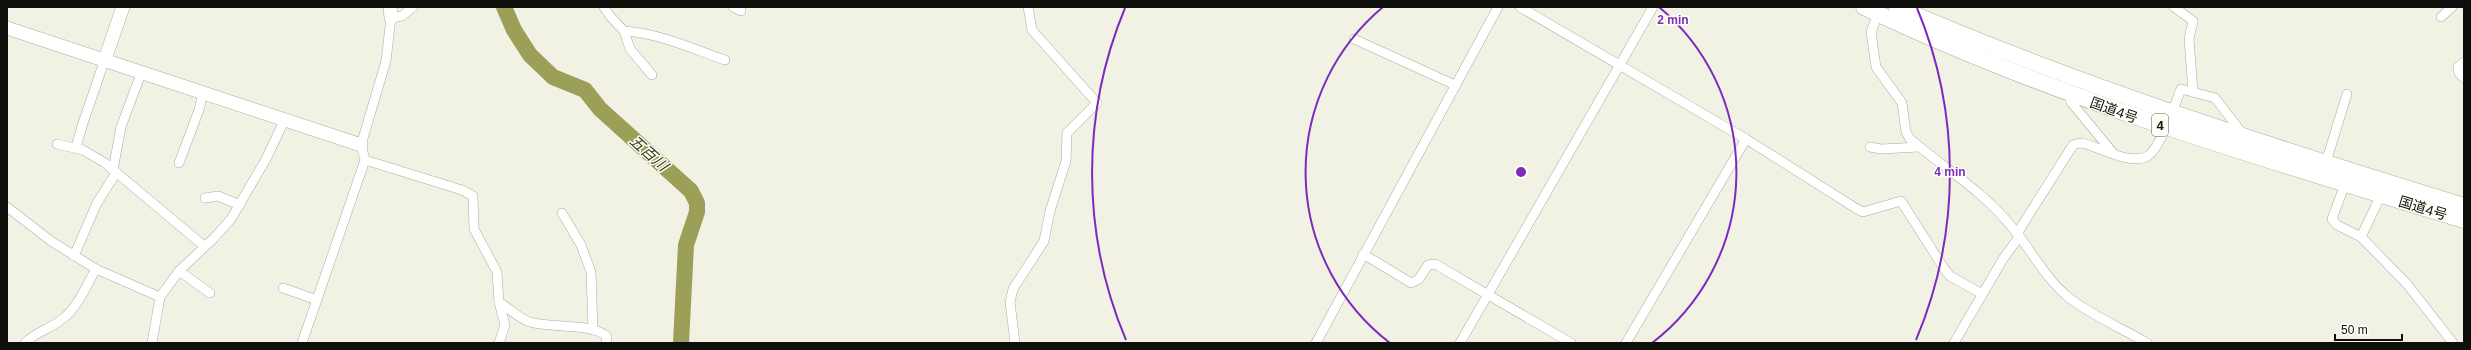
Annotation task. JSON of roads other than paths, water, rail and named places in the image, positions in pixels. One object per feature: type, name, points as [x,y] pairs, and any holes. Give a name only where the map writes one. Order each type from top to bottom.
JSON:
[{"type":"highway","name":"国道4号","points":[[1898,7],[2057,72],[2245,137],[2464,206]]},
{"type":"highway","name":"国道4号","points":[[1871,10],[1983,60],[2068,93],[2165,127],[2464,220]]},
{"type":"street","points":[[76,147],[82,123],[123,7]]},
{"type":"street","points":[[302,343],[365,160],[361,145],[386,61],[391,12],[402,16],[413,7]]},
{"type":"street","points":[[604,7],[624,31],[630,49],[652,75]]},
{"type":"street","points":[[1015,343],[1009,309],[1013,289],[1044,241],[1050,211],[1066,161],[1067,133],[1097,103],[1032,30],[1028,7]]},
{"type":"street","points":[[1316,343],[1498,7]]},
{"type":"street","points":[[1520,7],[1620,64],[1746,139],[1863,212],[1901,201],[1950,276],[1982,294]]},
{"type":"street","points":[[1460,343],[1653,7]]},
{"type":"street","points":[[2174,7],[2193,21],[2189,38],[2192,92]]},
{"type":"street","points":[[2441,17],[2452,7]]},
{"type":"street","points":[[1871,10],[1871,32],[1876,67],[1902,103],[1906,132],[1919,147],[1970,186],[2012,226],[2050,280],[2069,298],[2147,343]]},
{"type":"street","points":[[7,28],[105,59],[361,145]]},
{"type":"street","points":[[624,31],[637,32],[675,42],[725,60]]},
{"type":"street","points":[[1354,39],[1455,85]]},
{"type":"street","points":[[2464,62],[2458,67],[2459,73],[2464,78]]},
{"type":"street","points":[[74,256],[97,203],[114,171],[122,127],[142,72]]},
{"type":"street","points":[[1954,343],[2003,259],[2019,237],[2019,231],[2023,224],[2072,147],[2082,143],[2132,158],[2146,157],[2155,148],[2181,89],[2215,98],[2245,137]]},
{"type":"street","points":[[179,163],[199,110],[203,92]]},
{"type":"street","points":[[2068,93],[2071,102],[2113,153]]},
{"type":"street","points":[[2326,162],[2347,94]]},
{"type":"street","points":[[152,343],[160,296],[178,271],[225,227],[240,206],[266,159],[285,119]]},
{"type":"street","points":[[1626,343],[1746,139]]},
{"type":"street","points":[[57,144],[76,147],[92,155],[114,171],[204,246]]},
{"type":"street","points":[[1870,147],[1881,149],[1919,147]]},
{"type":"street","points":[[365,160],[462,190],[473,196],[474,229],[496,267],[499,302],[505,325],[499,343]]},
{"type":"street","points":[[2345,184],[2332,219],[2337,225],[2361,237],[2407,284],[2453,343]]},
{"type":"street","points":[[2361,237],[2381,195]]},
{"type":"street","points":[[205,198],[218,196],[240,206]]},
{"type":"street","points":[[7,207],[74,256],[96,269],[160,296]]},
{"type":"street","points":[[562,213],[581,245],[592,272],[593,330]]},
{"type":"street","points":[[1363,254],[1412,283],[1418,279],[1428,265],[1435,264],[1571,343]]},
{"type":"street","points":[[25,343],[33,335],[54,325],[69,314],[96,269]]},
{"type":"street","points":[[178,271],[210,294]]},
{"type":"street","points":[[283,288],[317,300]]},
{"type":"street","points":[[499,302],[530,322],[593,330],[604,334],[606,343]]},
{"type":"waterway","name":"五百川","points":[[504,7],[514,30],[530,55],[553,77],[585,90],[600,109],[691,191],[697,203],[697,212],[686,245],[681,343]]}]
